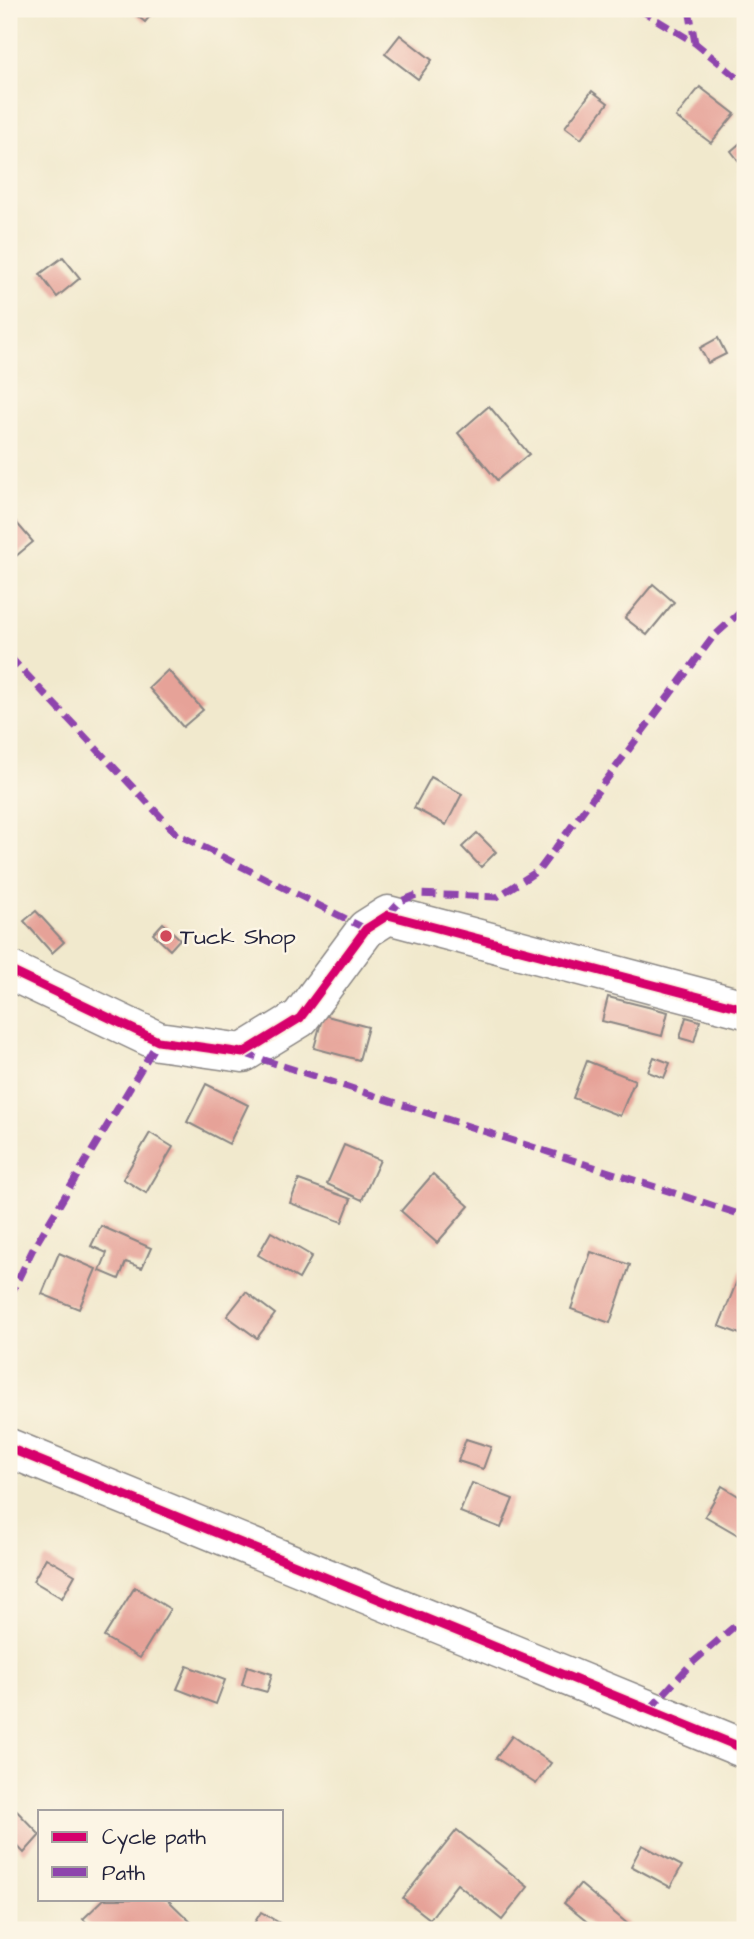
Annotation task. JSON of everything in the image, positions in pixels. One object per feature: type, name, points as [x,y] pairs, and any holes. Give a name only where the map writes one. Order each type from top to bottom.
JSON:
[{"type":"street","points":[[9,970],[158,1041],[243,1053],[300,1017],[366,929],[388,915],[745,1009]]},
{"type":"street","points":[[9,1448],[745,1749]]},
{"type":"building","points":[[129,9],[156,9],[145,22]]},
{"type":"building","points":[[400,35],[432,60],[418,79],[385,54]]},
{"type":"building","points":[[700,87],[735,114],[711,143],[676,117]]},
{"type":"building","points":[[592,91],[608,103],[581,139],[565,127]]},
{"type":"building","points":[[745,139],[745,169],[731,151]]},
{"type":"building","points":[[63,257],[80,278],[57,297],[40,274]]},
{"type":"building","points":[[718,338],[726,354],[708,363],[700,348]]},
{"type":"building","points":[[489,406],[529,454],[497,480],[458,433]]},
{"type":"building","points":[[9,514],[33,542],[16,556],[9,548]]},
{"type":"building","points":[[653,584],[674,602],[647,635],[625,618]]},
{"type":"building","points":[[168,670],[203,710],[183,727],[149,688]]},
{"type":"building","points":[[431,777],[462,794],[446,825],[414,808]]},
{"type":"building","points":[[477,833],[496,852],[481,867],[462,847]]},
{"type":"building","points":[[36,911],[64,942],[52,953],[24,921]]},
{"type":"building","name":"Tuck Shop","points":[[163,923],[180,939],[170,950],[153,934]]},
{"type":"building","points":[[608,997],[668,1012],[662,1036],[602,1021]]},
{"type":"building","points":[[323,1015],[368,1027],[359,1060],[314,1048]]},
{"type":"building","points":[[686,1017],[700,1021],[694,1042],[680,1038]]},
{"type":"building","points":[[654,1057],[670,1063],[664,1078],[648,1072]]},
{"type":"building","points":[[587,1061],[635,1080],[620,1116],[573,1098]]},
{"type":"building","points":[[206,1084],[248,1105],[229,1144],[187,1122]]},
{"type":"building","points":[[150,1133],[173,1147],[146,1193],[123,1179]]},
{"type":"building","points":[[344,1145],[380,1160],[362,1200],[327,1184]]},
{"type":"building","points":[[433,1174],[469,1206],[437,1243],[401,1211]]},
{"type":"building","points":[[299,1180],[351,1199],[342,1222],[290,1203]]},
{"type":"building","points":[[101,1226],[151,1248],[142,1268],[126,1262],[119,1279],[100,1271],[107,1253],[91,1246]]},
{"type":"building","points":[[271,1232],[312,1256],[299,1279],[258,1255]]},
{"type":"building","points":[[591,1252],[630,1265],[610,1323],[571,1309]]},
{"type":"building","points":[[59,1253],[96,1269],[79,1309],[42,1294]]},
{"type":"building","points":[[745,1261],[745,1336],[719,1326]]},
{"type":"building","points":[[246,1292],[275,1314],[257,1338],[227,1316]]},
{"type":"building","points":[[466,1439],[491,1447],[483,1469],[458,1461]]},
{"type":"building","points":[[472,1483],[513,1499],[501,1528],[460,1512]]},
{"type":"building","points":[[722,1486],[745,1500],[745,1539],[705,1516]]},
{"type":"building","points":[[46,1558],[75,1575],[62,1598],[33,1581]]},
{"type":"building","points":[[135,1587],[170,1609],[140,1658],[104,1637]]},
{"type":"building","points":[[187,1666],[225,1680],[216,1704],[177,1689]]},
{"type":"building","points":[[247,1666],[272,1674],[267,1692],[242,1685]]},
{"type":"building","points":[[512,1736],[551,1763],[536,1784],[496,1758]]},
{"type":"building","points":[[9,1803],[38,1833],[38,1837],[24,1853],[9,1837]]},
{"type":"building","points":[[457,1830],[528,1887],[502,1920],[457,1884],[430,1919],[403,1898]]},
{"type":"building","points":[[642,1845],[682,1866],[670,1887],[631,1866]]},
{"type":"building","points":[[580,1884],[635,1930],[597,1930],[564,1903]]},
{"type":"building","points":[[103,1900],[168,1900],[199,1930],[94,1930],[83,1919]]},
{"type":"building","points":[[261,1912],[283,1925],[279,1930],[250,1930]]},
{"type":"marked path","points":[[639,9],[695,43],[745,84]]},
{"type":"marked path","points":[[689,9],[695,43]]},
{"type":"marked path","points":[[388,915],[401,901],[419,894],[497,897],[539,870],[713,637],[745,608]]},
{"type":"marked path","points":[[9,656],[177,834],[366,929]]},
{"type":"marked path","points":[[9,1298],[33,1249],[158,1041]]},
{"type":"marked path","points":[[243,1053],[745,1216]]},
{"type":"marked path","points":[[650,1709],[692,1663],[745,1617]]},
{"type":"cycle path","points":[[9,970],[158,1041],[243,1053],[300,1018],[366,929],[388,915],[745,1009]]},
{"type":"cycle path","points":[[9,1448],[745,1749]]},
{"type":"place","name":"Tuck Shop","points":[[166,936]]}]
